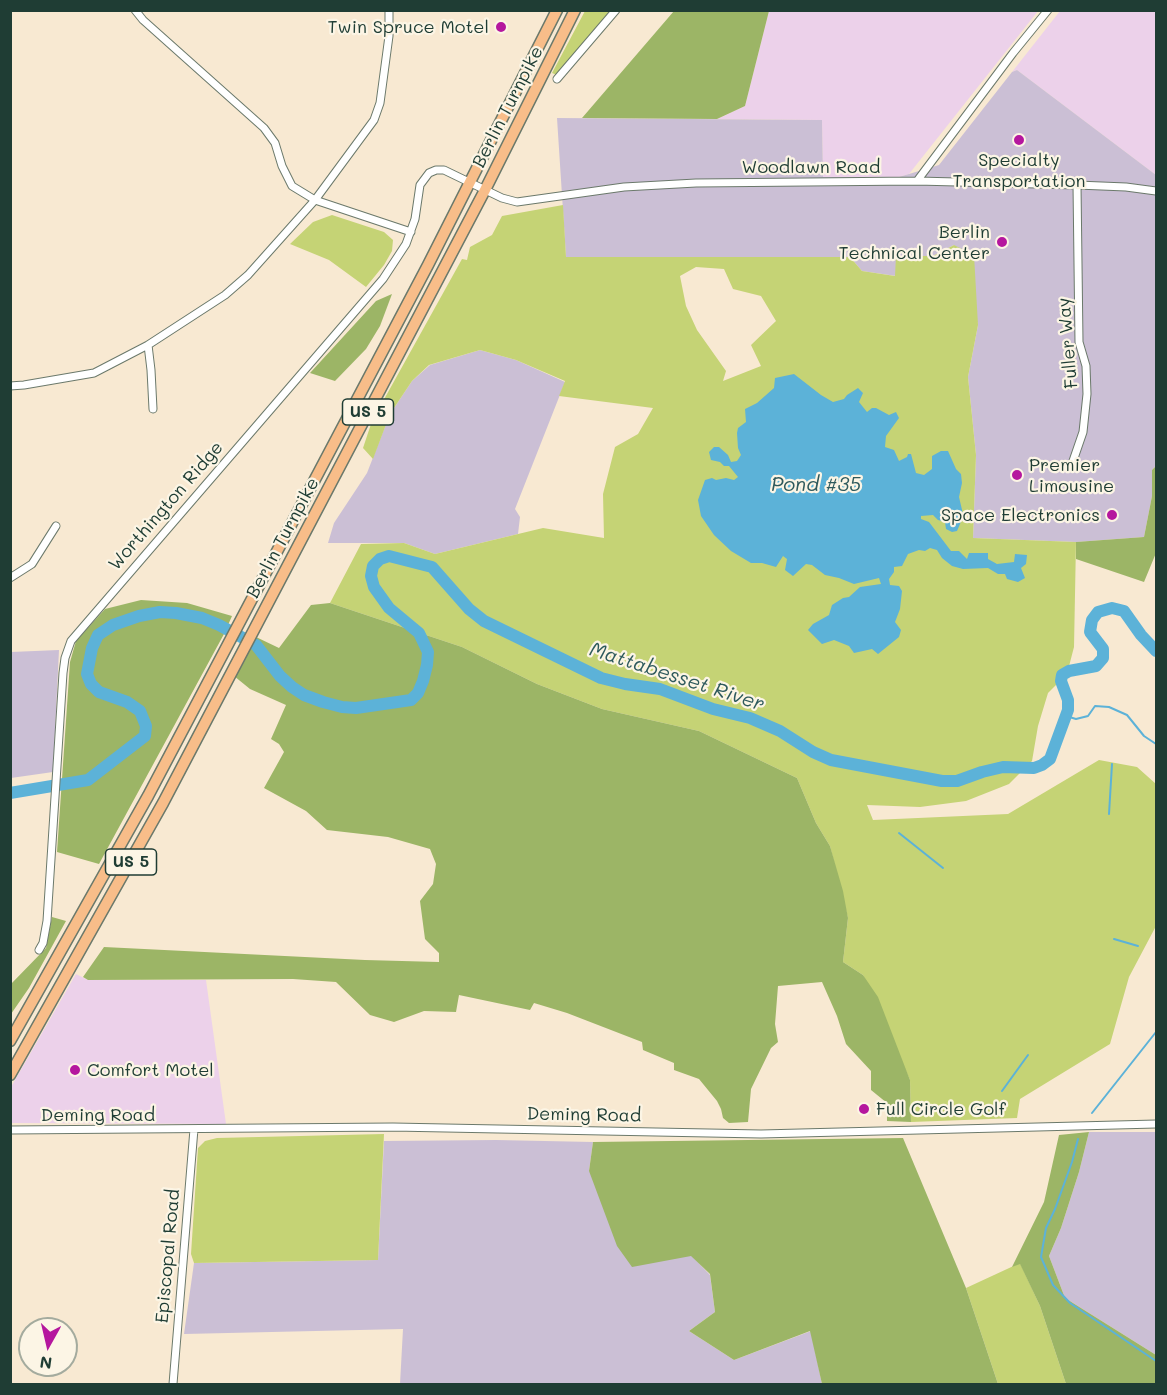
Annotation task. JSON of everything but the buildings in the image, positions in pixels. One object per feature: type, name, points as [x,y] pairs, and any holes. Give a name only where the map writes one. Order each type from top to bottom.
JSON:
[{"type":"highway","name":"Berlin Turnpike","points":[[10,1041],[143,805],[470,183],[557,10]]},
{"type":"highway","name":"Berlin Turnpike","points":[[10,1075],[164,803],[485,190],[575,10]]},
{"type":"street","points":[[135,10],[143,20],[264,128],[275,143],[282,166],[292,186],[315,200],[411,232]]},
{"type":"street","points":[[10,386],[94,373],[148,345],[225,295],[248,275],[315,200],[374,120],[380,103],[389,36],[389,10]]},
{"type":"street","points":[[557,79],[616,10]]},
{"type":"street","points":[[917,181],[1048,10]]},
{"type":"street","name":"Worthington Ridge","points":[[39,950],[46,934],[63,673],[71,641],[355,314],[394,264],[411,232],[420,185],[429,173],[444,170],[470,183]]},
{"type":"street","name":"Woodlawn Road","points":[[470,183],[502,198],[517,201],[660,184],[917,181],[1077,184],[1156,191]]},
{"type":"street","name":"Fuller Way","points":[[1073,461],[1083,432],[1087,394],[1086,366],[1079,342],[1077,184]]},
{"type":"street","points":[[148,345],[153,409]]},
{"type":"street","points":[[10,578],[32,564],[56,526]]},
{"type":"street","name":"Deming Road","points":[[10,1130],[398,1127],[761,1134],[1156,1124]]},
{"type":"street","name":"Episcopal Road","points":[[173,1384],[194,1129]]},
{"type":"shaded area","points":[[769,11],[1038,11],[909,174],[899,177],[823,177],[822,120],[717,119],[745,106]]},
{"type":"shaded area","points":[[1060,11],[1156,11],[1156,175],[1017,70],[1012,72]]},
{"type":"shaded area","points":[[1017,70],[1156,175],[1156,466],[1152,470],[1152,496],[1144,537],[1076,542],[973,538],[976,455],[968,377],[978,325],[954,245],[933,256],[896,256],[896,276],[862,271],[850,257],[566,257],[557,118],[822,120],[823,177],[899,177],[939,165],[1012,72]]},
{"type":"shaded area","points":[[480,350],[516,360],[565,382],[515,509],[520,517],[518,534],[435,554],[404,543],[328,543],[334,523],[367,473],[390,414],[412,381],[430,365]]},
{"type":"shaded area","points":[[59,650],[53,772],[11,778],[11,652]]},
{"type":"shaded area","points":[[76,974],[88,980],[206,980],[226,1124],[11,1123],[11,1087]]},
{"type":"shaded area","points":[[1089,1132],[1156,1132],[1156,1355],[1065,1298],[1049,1256],[1061,1228]]},
{"type":"shaded area","points":[[384,1141],[593,1142],[589,1171],[692,1256],[710,1275],[715,1312],[689,1331],[734,1360],[811,1331],[822,1384],[400,1384],[403,1329],[184,1334],[194,1263],[378,1260]]},
{"type":"green space","points":[[585,11],[611,11],[557,75],[552,73]]},
{"type":"green space","points":[[674,11],[769,11],[745,106],[717,119],[582,118]]},
{"type":"green space","points":[[563,205],[566,257],[850,257],[862,271],[895,276],[896,256],[933,256],[954,245],[974,255],[978,325],[968,377],[976,455],[973,538],[1076,542],[1074,647],[1067,674],[1048,693],[1038,726],[1032,761],[1009,784],[966,801],[920,807],[867,805],[873,820],[1008,814],[1099,760],[1137,767],[1156,784],[1156,926],[1129,977],[1110,1044],[1020,1099],[1017,1118],[911,1122],[910,1080],[863,975],[843,962],[848,918],[830,846],[816,823],[797,778],[699,731],[602,709],[537,684],[462,647],[330,603],[361,544],[404,543],[435,554],[543,528],[604,538],[603,494],[615,447],[638,434],[653,408],[559,396],[565,381],[516,360],[480,350],[429,365],[412,381],[390,414],[373,459],[363,448],[372,421],[462,259],[467,260],[470,247],[492,235],[502,216]],"holes":[[[696,267],[724,269],[733,289],[761,296],[776,321],[751,345],[761,366],[723,381],[726,371],[697,330],[686,306],[680,276]]]},
{"type":"green space","points":[[332,215],[384,232],[393,240],[392,251],[384,265],[366,287],[329,260],[290,244],[313,222]]},
{"type":"green space","points":[[392,294],[380,326],[366,349],[335,381],[310,373],[376,301]]},
{"type":"green space","points":[[1156,466],[1156,553],[1144,582],[1076,559],[1076,542],[1144,537],[1152,496],[1152,470]]},
{"type":"green space","points":[[141,600],[187,603],[232,616],[99,864],[57,852],[70,662],[76,641],[105,609]]},
{"type":"green space","points":[[330,603],[462,647],[537,684],[602,709],[699,731],[797,778],[816,823],[830,846],[843,891],[848,918],[843,962],[863,975],[878,997],[910,1080],[911,1122],[887,1121],[887,1103],[871,1090],[871,1071],[846,1044],[822,982],[778,986],[775,1024],[778,1042],[771,1048],[751,1089],[748,1122],[729,1123],[723,1118],[717,1101],[699,1079],[674,1070],[674,1063],[643,1050],[642,1042],[567,1013],[534,1003],[530,1010],[459,995],[456,1012],[424,1011],[394,1022],[370,1015],[336,982],[293,979],[88,980],[83,977],[104,947],[439,962],[439,953],[425,939],[420,901],[433,884],[436,864],[430,849],[388,837],[327,830],[306,811],[264,788],[284,752],[279,744],[271,739],[286,705],[250,689],[234,676],[256,637],[279,648],[311,605]]},
{"type":"green space","points":[[52,917],[66,921],[29,988],[11,1014],[11,984],[46,948]]},
{"type":"green space","points":[[1089,1132],[1061,1228],[1049,1256],[1065,1298],[1156,1355],[1156,1384],[1066,1384],[1040,1306],[1020,1264],[1012,1267],[1044,1202],[1059,1135]]},
{"type":"green space","points":[[384,1134],[378,1260],[194,1263],[191,1254],[198,1148],[205,1141],[217,1138]]},
{"type":"green space","points":[[903,1138],[966,1288],[998,1384],[822,1384],[810,1331],[734,1360],[689,1331],[715,1312],[710,1274],[691,1256],[632,1267],[617,1246],[589,1171],[593,1142]]},
{"type":"green space","points":[[1020,1263],[1040,1306],[1066,1384],[998,1384],[966,1288]]},
{"type":"water","name":"Pond #35","points":[[794,374],[833,402],[844,399],[858,388],[863,393],[859,402],[867,412],[876,408],[889,415],[896,412],[899,418],[886,436],[885,447],[894,450],[899,461],[911,454],[916,473],[924,475],[932,469],[932,456],[941,451],[948,451],[956,469],[961,474],[959,497],[963,514],[960,524],[957,531],[952,532],[946,529],[945,522],[933,515],[921,516],[921,519],[929,522],[951,551],[959,551],[967,559],[969,553],[988,553],[988,559],[997,564],[1014,562],[1015,554],[1027,555],[1026,564],[1021,568],[1025,578],[1018,582],[1007,579],[1005,574],[998,574],[988,568],[963,569],[952,566],[942,558],[937,550],[930,548],[925,551],[919,550],[908,554],[902,566],[894,567],[894,572],[889,579],[890,585],[899,586],[902,591],[900,609],[895,622],[901,630],[899,637],[878,654],[872,649],[854,653],[849,646],[834,640],[822,644],[808,630],[813,624],[829,615],[832,605],[849,597],[860,587],[881,584],[879,578],[854,584],[825,575],[812,565],[806,564],[793,576],[785,570],[787,559],[783,556],[776,567],[751,563],[731,551],[714,535],[701,516],[698,500],[705,480],[726,478],[734,480],[738,477],[729,466],[711,460],[709,452],[714,447],[719,447],[728,455],[731,462],[737,461],[741,455],[737,433],[738,428],[746,422],[745,409],[757,403],[774,388],[775,378]]},
{"type":"waterway","name":"Mattabesset River","points":[[10,793],[88,780],[145,736],[146,726],[140,711],[127,702],[99,692],[91,684],[87,674],[92,648],[98,635],[113,625],[139,616],[160,612],[176,613],[202,618],[219,625],[256,645],[280,676],[292,687],[304,695],[323,702],[356,708],[411,700],[418,693],[423,681],[428,652],[419,633],[389,608],[374,587],[371,576],[373,566],[380,559],[389,556],[432,567],[469,609],[484,621],[601,678],[660,689],[713,709],[750,718],[780,731],[813,752],[831,760],[942,781],[957,781],[1003,767],[1034,768],[1050,759],[1068,710],[1068,700],[1061,681],[1062,675],[1069,671],[1096,666],[1103,658],[1103,649],[1090,632],[1092,620],[1098,612],[1112,608],[1124,611],[1156,651]]},
{"type":"waterway","points":[[1066,716],[1076,719],[1088,716],[1095,706],[1109,707],[1127,715],[1144,736],[1156,744]]},
{"type":"waterway","points":[[1109,814],[1112,764]]},
{"type":"waterway","points":[[899,833],[943,868]]},
{"type":"waterway","points":[[1114,939],[1138,946]]},
{"type":"waterway","points":[[1092,1113],[1156,1032]]},
{"type":"waterway","points":[[1002,1091],[1028,1055]]},
{"type":"waterway","points":[[1078,1139],[1072,1162],[1046,1228],[1041,1257],[1053,1285],[1070,1303],[1156,1361]]},
{"type":"place","name":"Twin Spruce Motel","points":[[501,27]]},
{"type":"place","name":"Specialty Transportation","points":[[1019,140]]},
{"type":"place","name":"Berlin Technical Center","points":[[1002,242]]},
{"type":"place","name":"Premier Limousine","points":[[1017,475]]},
{"type":"place","name":"Space Electronics","points":[[1112,515]]},
{"type":"place","name":"Comfort Motel","points":[[75,1070]]},
{"type":"place","name":"Full Circle Golf","points":[[864,1109]]}]
